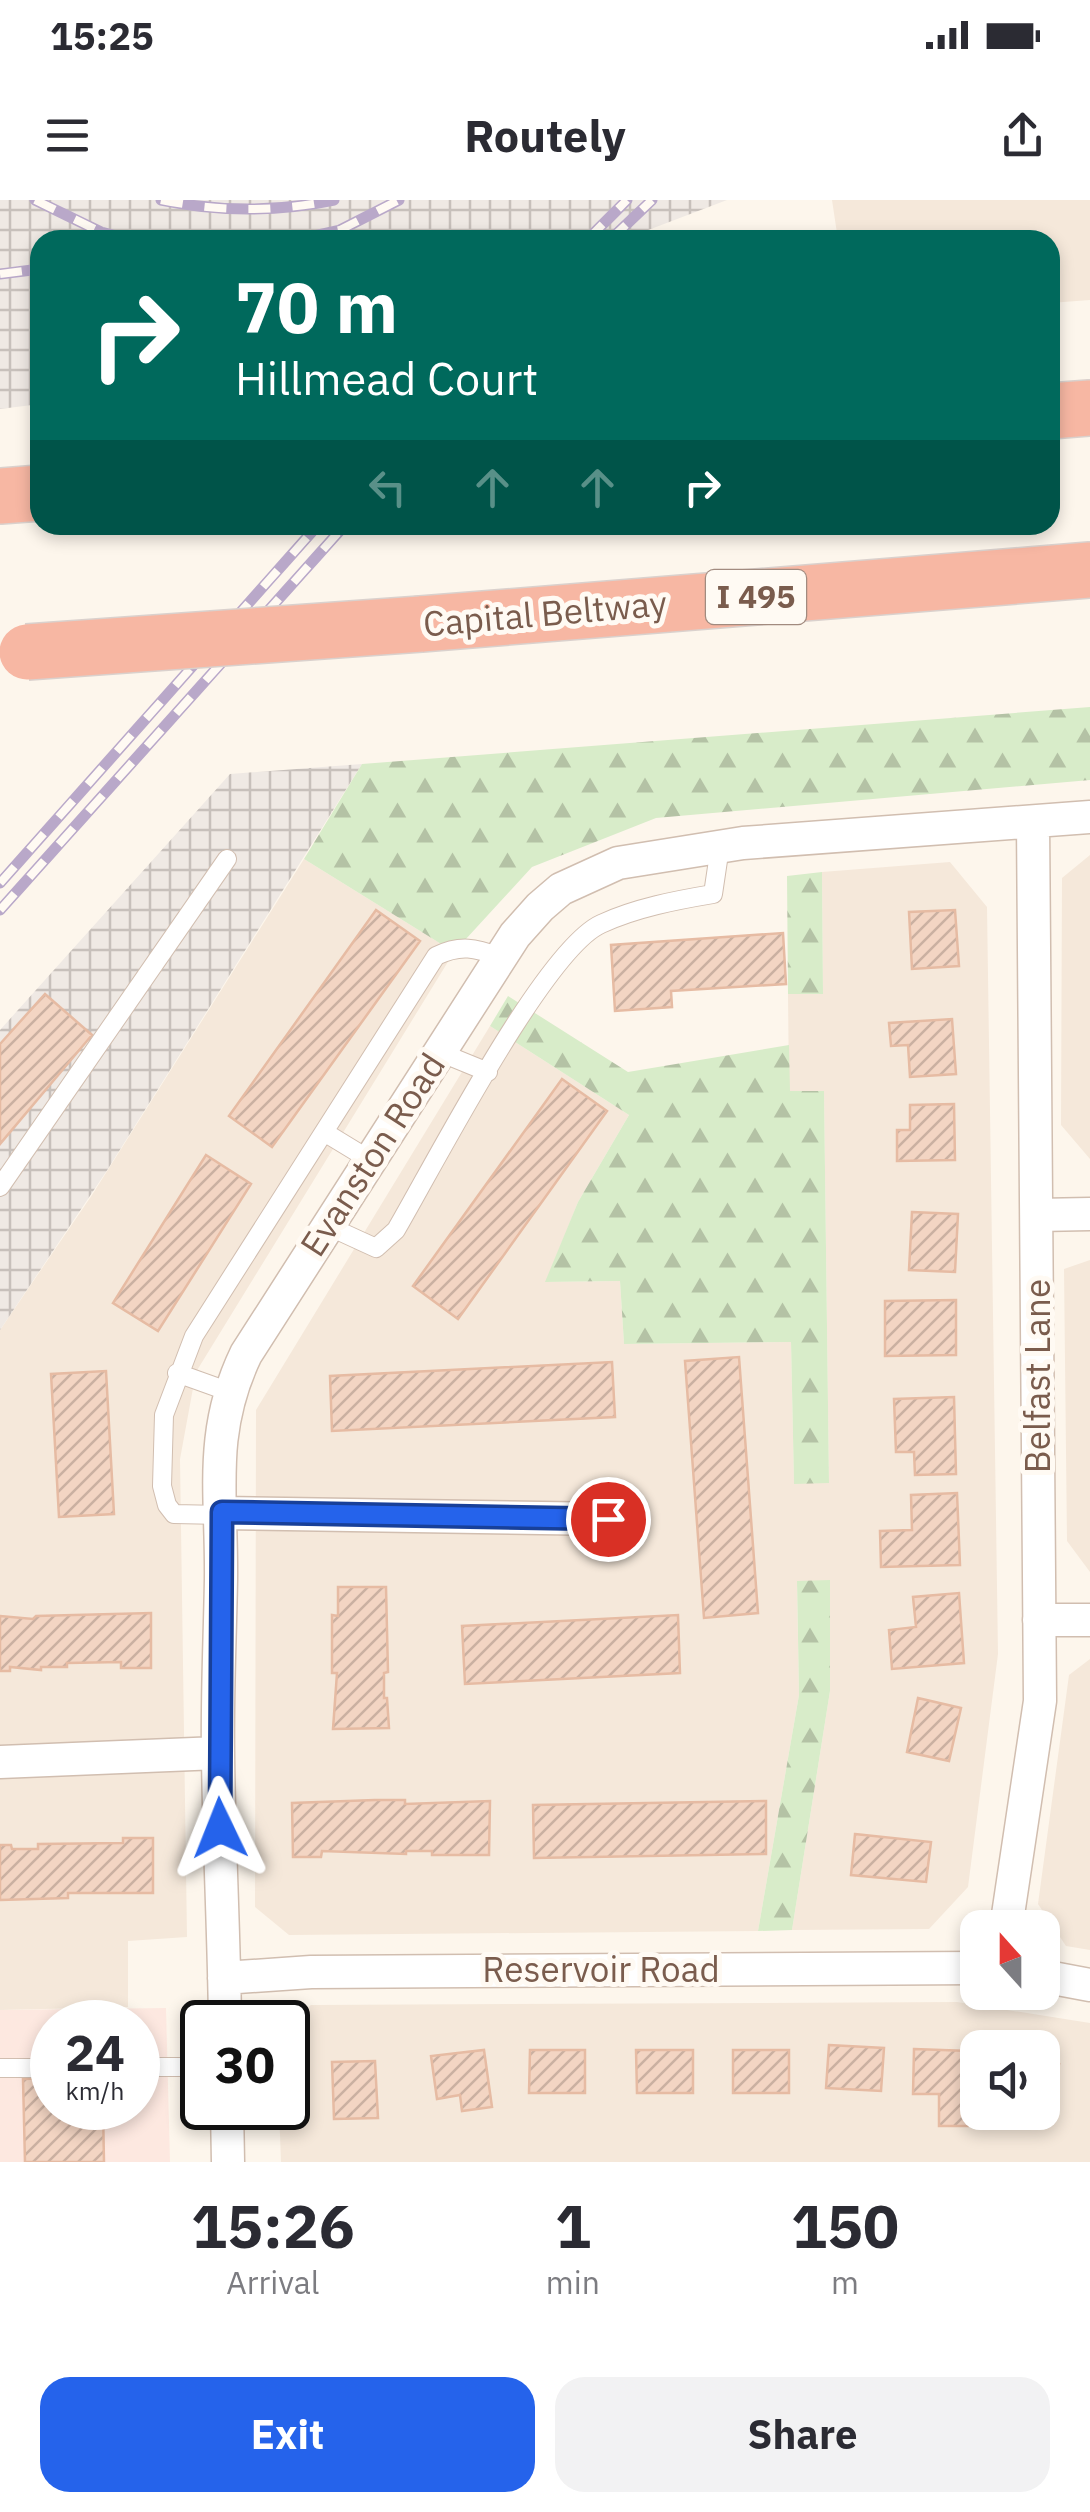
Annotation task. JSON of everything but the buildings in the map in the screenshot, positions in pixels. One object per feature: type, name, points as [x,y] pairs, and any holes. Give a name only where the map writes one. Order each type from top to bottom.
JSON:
[{"type":"highway","points":[[1060,410],[1090,408]]},
{"type":"highway","points":[[0,496],[30,494]]},
{"type":"highway","name":"Capital Beltway","points":[[13,653],[1090,570]]},
{"type":"street","name":"Evanston Road","points":[[224,2000],[218,1753],[220,1440],[230,1392],[246,1354],[501,956],[540,907],[575,881],[618,863],[720,847],[1090,816]]},
{"type":"street","name":"Belfast Lane","points":[[1009,1910],[1040,1701],[1033,822]]},
{"type":"street","points":[[1038,1214],[1090,1214]]},
{"type":"street","points":[[222,1514],[608,1519]]},
{"type":"street","points":[[1040,1620],[1090,1620]]},
{"type":"street","points":[[0,1762],[218,1753]]},
{"type":"street","name":"Reservoir Road","points":[[224,1978],[311,1972],[960,1968]]},
{"type":"street","points":[[1060,1979],[1090,1985]]},
{"type":"street","points":[[227,2130],[228,2162]]},
{"type":"lane","points":[[328,1226],[376,1248],[396,1230],[518,1020],[573,946],[599,924],[713,894],[720,847]]},
{"type":"lane","points":[[0,1188],[227,859]]},
{"type":"lane","points":[[222,1514],[174,1514],[166,1505],[162,1486],[164,1415],[178,1373],[202,1324],[436,956],[469,946],[501,956]]},
{"type":"lane","points":[[439,1052],[488,1072]]},
{"type":"lane","points":[[324,1132],[370,1160]]},
{"type":"lane","points":[[178,1373],[230,1392]]},
{"type":"lane","points":[[0,2068],[30,2068]]},
{"type":"shaded area","points":[[0,200],[727,200],[648,230],[30,230],[30,405],[0,409]]},
{"type":"shaded area","points":[[832,200],[1090,200],[1090,300],[1060,302],[1060,230],[836,230]]},
{"type":"shaded area","points":[[362,764],[106,1172],[0,1330],[0,1030],[230,774]]},
{"type":"shaded area","points":[[1090,855],[1090,1159],[1061,1125],[1062,878]]},
{"type":"shaded area","points":[[304,859],[454,952],[196,1372],[180,1459],[187,1937],[128,1941],[128,2000],[30,2000],[30,2009],[0,2010],[0,1330],[92,1195]]},
{"type":"shaded area","points":[[950,862],[987,907],[998,1654],[968,1887],[929,1929],[792,1930],[830,1691],[830,1581],[797,1587],[799,1695],[758,1931],[289,1935],[255,1907],[256,1410],[490,1026],[629,1115],[578,1202],[546,1282],[620,1281],[624,1344],[791,1342],[794,1483],[829,1483],[824,1092],[789,1091],[788,994],[823,993],[822,872]]},
{"type":"shaded area","points":[[1090,1260],[1090,1572],[1067,1541],[1064,1269]]},
{"type":"shaded area","points":[[1090,1659],[1090,1950],[1066,1946],[1060,1937],[1060,1910],[1042,1910],[1038,1904],[1069,1675]]},
{"type":"shaded area","points":[[957,2002],[960,2010],[1008,2010],[1090,2023],[1090,2162],[281,2162],[280,2130],[310,2130],[310,2006]]},
{"type":"shaded area","points":[[160,2008],[166,2008],[170,2162],[0,2162],[0,2010],[30,2010],[30,2130],[160,2130]]},
{"type":"green space","points":[[1090,707],[1090,780],[656,818],[532,867],[454,952],[304,859],[362,764]]},
{"type":"green space","points":[[822,872],[823,994],[788,994],[787,876]]},
{"type":"green space","points":[[508,996],[628,1072],[789,1045],[790,1091],[824,1091],[829,1483],[794,1484],[791,1342],[624,1344],[620,1281],[545,1282],[578,1202],[629,1115],[490,1026]]},
{"type":"green space","points":[[830,1580],[830,1691],[792,1930],[758,1931],[799,1695],[797,1581]]},
{"type":"railway","points":[[35,200],[97,230]]},
{"type":"railway","points":[[161,200],[248,209],[334,200]]},
{"type":"railway","points":[[340,230],[399,200]]},
{"type":"railway","points":[[597,230],[627,200]]},
{"type":"railway","points":[[620,230],[652,200]]},
{"type":"railway","points":[[0,274],[30,270]]},
{"type":"railway","points":[[0,883],[309,535]]},
{"type":"railway","points":[[0,910],[336,535]]},
{"type":"route","points":[[220,1828],[222,1512],[608,1519]]}]
